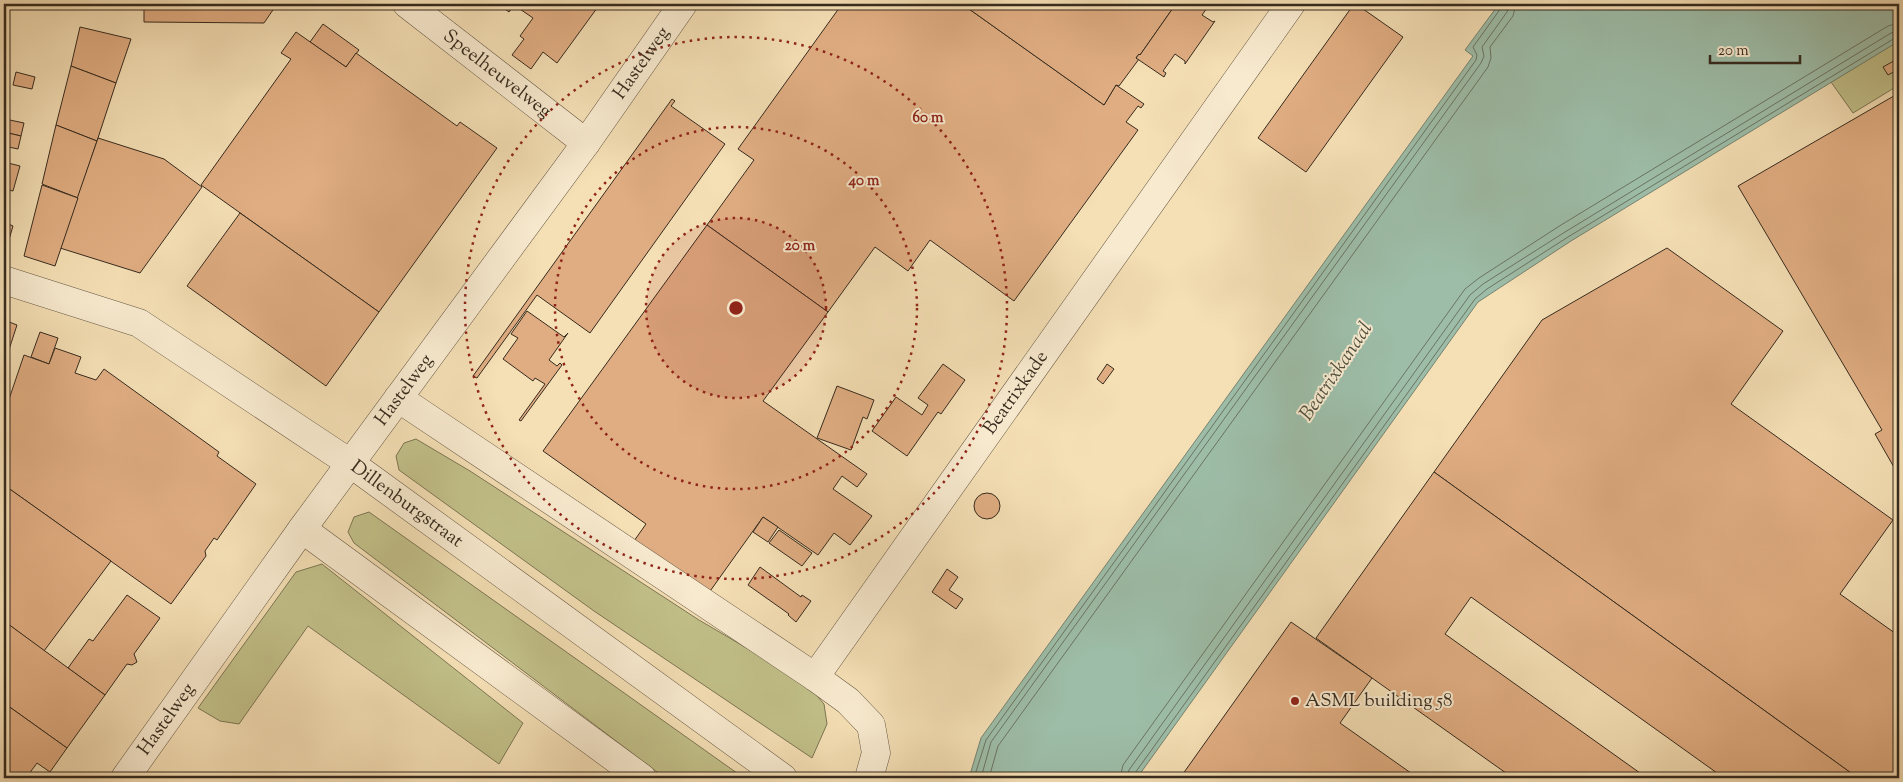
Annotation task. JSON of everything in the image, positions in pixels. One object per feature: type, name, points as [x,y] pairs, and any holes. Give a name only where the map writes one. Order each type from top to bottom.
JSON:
[{"type":"street","name":"Speelheuvelweg","points":[[407,4],[586,143]]},
{"type":"street","name":"Hastelweg","points":[[125,778],[302,529],[586,143],[684,4]]},
{"type":"street","name":"Beatrixkade","points":[[815,677],[1291,4]]},
{"type":"street","name":"Dillenburgstraat","points":[[4,280],[139,323],[350,463],[783,778]]},
{"type":"street","points":[[398,398],[848,701],[871,725],[876,753],[870,778]]},
{"type":"street","points":[[302,529],[642,778]]},
{"type":"shaded area","points":[[1899,41],[1899,85],[1853,113],[1831,82]]},
{"type":"shaded area","points":[[416,439],[470,471],[699,620],[806,683],[824,704],[827,724],[812,758],[594,611],[399,470],[396,456],[404,443]]},
{"type":"shaded area","points":[[369,512],[744,778],[665,778],[354,543],[348,532],[354,517]]},
{"type":"shaded area","points":[[322,564],[523,723],[499,764],[308,626],[239,724],[220,721],[198,708],[296,572]]},
{"type":"water","name":"Beatrixkanaal","points":[[1499,4],[1899,4],[1899,41],[1571,241],[1478,302],[1137,778],[969,778],[981,738],[1473,56],[1465,50]]},
{"type":"building","points":[[144,4],[277,4],[264,23],[144,22]]},
{"type":"building","points":[[498,4],[600,4],[557,63],[543,52],[531,69],[512,55],[524,39],[520,36],[533,18],[514,5],[509,12]]},
{"type":"building","points":[[842,4],[962,4],[1104,105],[1116,85],[1144,104],[1141,108],[1138,106],[1126,122],[1138,130],[1014,301],[930,240],[908,271],[875,247],[828,312],[707,225],[754,160],[738,149]]},
{"type":"building","points":[[962,4],[1159,4],[1162,6],[1167,4],[1173,8],[1136,58],[1139,59],[1119,86],[1116,85],[1104,105]]},
{"type":"building","points":[[1167,4],[1210,4],[1202,15],[1213,22],[1215,21],[1185,64],[1185,61],[1175,54],[1163,71],[1166,73],[1164,77],[1136,58],[1173,8]]},
{"type":"building","points":[[1354,4],[1403,37],[1306,172],[1258,138]]},
{"type":"building","points":[[323,24],[359,50],[346,67],[310,42]]},
{"type":"building","points":[[80,27],[131,39],[116,83],[71,66]]},
{"type":"building","points":[[296,32],[346,67],[356,53],[457,126],[460,122],[497,148],[379,312],[201,185],[291,59],[281,53]]},
{"type":"building","points":[[1899,58],[1899,69],[1888,75],[1883,67]]},
{"type":"building","points":[[71,66],[116,83],[97,141],[56,125]]},
{"type":"building","points":[[16,72],[35,77],[32,89],[13,85]]},
{"type":"building","points":[[1899,93],[1899,476],[1875,434],[1882,430],[1738,186]]},
{"type":"building","points":[[672,99],[675,101],[671,106],[725,144],[590,333],[537,295],[477,378],[473,376]]},
{"type":"building","points":[[5,119],[24,123],[21,136],[4,132]]},
{"type":"building","points":[[56,125],[97,141],[78,198],[42,184]]},
{"type":"building","points":[[4,132],[21,136],[18,149],[4,146]]},
{"type":"building","points":[[98,138],[164,159],[202,187],[140,273],[60,248]]},
{"type":"building","points":[[4,162],[20,166],[13,191],[4,189]]},
{"type":"building","points":[[42,185],[78,198],[55,266],[24,256]]},
{"type":"building","points":[[240,213],[379,312],[326,386],[187,286]]},
{"type":"building","points":[[4,222],[13,226],[5,253],[4,253]]},
{"type":"building","points":[[707,225],[828,312],[763,401],[867,474],[857,487],[842,476],[833,489],[872,516],[850,545],[834,533],[818,555],[763,517],[708,594],[634,541],[646,524],[543,451]]},
{"type":"building","points":[[1667,248],[1783,331],[1731,404],[1893,520],[1840,594],[1899,636],[1899,778],[1858,778],[1434,472],[1542,320]]},
{"type":"building","points":[[527,311],[564,337],[568,333],[549,360],[557,366],[560,363],[562,365],[521,421],[519,420],[545,384],[535,378],[533,381],[503,359],[518,338],[511,334]]},
{"type":"building","points":[[4,320],[17,325],[4,365]]},
{"type":"building","points":[[40,332],[58,338],[49,364],[31,357]]},
{"type":"building","points":[[55,348],[81,357],[75,373],[96,380],[104,369],[219,452],[217,456],[256,484],[217,540],[214,538],[205,551],[206,556],[171,604],[4,485],[4,414],[24,355],[49,364]]},
{"type":"building","points":[[943,364],[965,380],[941,414],[938,412],[907,456],[872,431],[896,397],[922,415],[928,405],[918,398]]},
{"type":"building","points":[[1107,364],[1114,369],[1103,384],[1097,379]]},
{"type":"building","points":[[837,386],[874,400],[867,419],[863,417],[851,450],[817,438]]},
{"type":"building","points":[[1434,472],[1858,778],[1724,778],[1471,597],[1445,634],[1647,778],[1513,778],[1316,638]]},
{"type":"building","points":[[4,485],[111,561],[44,651],[4,621]]},
{"type":"building","points":[[987,493],[996,497],[1000,506],[996,515],[987,519],[978,515],[974,506],[978,497]]},
{"type":"building","points":[[763,517],[778,527],[768,542],[753,532]]},
{"type":"building","points":[[779,530],[812,553],[802,566],[769,543]]},
{"type":"building","points":[[760,567],[801,597],[802,595],[811,601],[796,622],[789,614],[748,585]]},
{"type":"building","points":[[947,569],[958,577],[949,590],[963,599],[956,609],[932,592]]},
{"type":"building","points":[[127,595],[160,618],[134,654],[137,662],[132,665],[127,664],[105,695],[68,668],[89,639],[93,641]]},
{"type":"building","points":[[4,621],[105,695],[67,748],[4,703]]},
{"type":"building","name":"ASML building 58","points":[[1291,622],[1372,678],[1340,723],[1418,778],[1180,778]]},
{"type":"building","points":[[4,703],[67,748],[50,772],[37,763],[26,778],[4,778]]},
{"type":"place","name":"ASML building 58","points":[[1295,701]]}]
